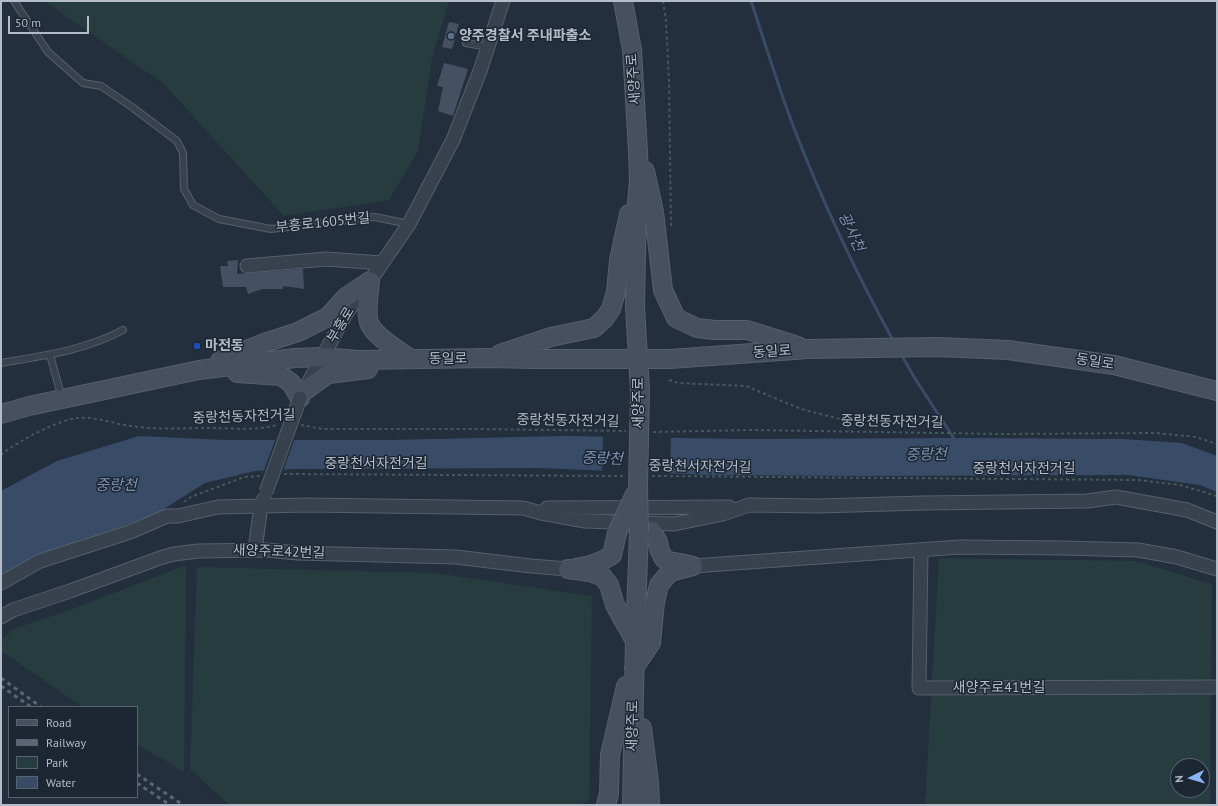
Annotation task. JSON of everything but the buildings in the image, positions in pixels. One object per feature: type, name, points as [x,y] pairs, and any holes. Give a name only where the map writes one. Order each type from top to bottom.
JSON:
[{"type":"main road","name":"새양주로","points":[[623,2],[632,50],[639,180],[637,203],[636,307],[640,387],[638,484],[645,532],[635,644],[632,805]]},
{"type":"main road","points":[[637,137],[654,212],[663,290],[676,318],[697,328],[715,330],[747,330],[808,349]]},
{"type":"main road","points":[[489,358],[551,337],[594,328],[605,318],[611,309],[616,292],[619,260],[630,212],[637,203]]},
{"type":"main road","points":[[370,281],[367,301],[370,324],[382,338],[417,359]]},
{"type":"main road","points":[[199,370],[264,343],[298,332],[328,317],[346,297],[370,281]]},
{"type":"main road","name":"동일로","points":[[322,357],[358,360],[670,358],[808,349],[937,347],[1008,350],[1114,365],[1217,391]]},
{"type":"main road","points":[[533,360],[629,370],[640,387],[652,368],[703,365],[754,353]]},
{"type":"main road","name":"부흥로","points":[[1,414],[62,399],[199,370],[295,358],[322,357]]},
{"type":"main road","points":[[199,370],[281,376],[301,395],[328,374],[417,359]]},
{"type":"main road","points":[[568,569],[592,566],[604,561],[612,555],[617,533],[638,484]]},
{"type":"main road","points":[[645,532],[658,542],[660,551],[664,558],[669,561],[692,566]]},
{"type":"main road","points":[[650,805],[650,782],[634,669],[651,643],[655,602],[659,585],[670,572],[692,566]]},
{"type":"main road","points":[[568,569],[590,572],[603,577],[609,584],[614,605],[635,644],[610,756],[609,794],[606,805]]},
{"type":"street","name":"부흥로","points":[[322,357],[347,312],[409,224],[453,140],[488,47],[503,1]]},
{"type":"street","points":[[247,266],[326,259],[382,263]]},
{"type":"street","points":[[255,550],[261,505],[301,395],[322,357]]},
{"type":"street","points":[[1,583],[40,561],[130,532],[167,516],[178,516],[218,507],[261,505],[523,508],[540,513],[585,521],[674,524],[723,514],[749,505],[818,506],[923,502],[1087,501],[1116,497],[1187,510],[1217,522]]},
{"type":"street","points":[[692,566],[960,547],[1138,550],[1177,557],[1217,569]]},
{"type":"street","name":"새양주로42번길","points":[[1,617],[13,610],[160,558],[174,554],[198,551],[255,550],[298,553],[456,557],[568,569]]},
{"type":"street","name":"새양주로41번길","points":[[921,550],[919,688],[1217,687]]},
{"type":"lane","name":"부흥로1605번길","points":[[14,1],[48,52],[83,83],[101,86],[176,140],[183,153],[184,189],[193,205],[212,216],[218,219],[271,229],[376,217],[409,224]]},
{"type":"lane","points":[[466,43],[488,47]]},
{"type":"lane","points":[[1,363],[50,355],[107,338],[123,330]]},
{"type":"lane","points":[[50,355],[62,399]]},
{"type":"path","points":[[663,1],[666,21],[669,82],[671,234]]},
{"type":"path","points":[[669,380],[678,383],[746,386],[801,409],[840,419],[845,423],[848,431]]},
{"type":"path","name":"중랑천동자전거길","points":[[1,455],[23,440],[62,422],[78,418],[94,418],[128,426],[155,428],[251,428],[281,424]]},
{"type":"path","name":"중랑천동자전거길","points":[[299,424],[323,429],[477,429],[633,432]]},
{"type":"path","name":"중랑천동자전거길","points":[[648,432],[748,430],[1002,434],[1156,433],[1196,438],[1217,444]]},
{"type":"path","name":"중랑천서자전거길","points":[[284,474],[638,484],[1138,480],[1180,485],[1217,496]]},
{"type":"path","points":[[167,516],[171,511],[192,497],[244,477],[260,476]]},
{"type":"green space","points":[[45,1],[449,1],[432,58],[418,151],[389,200],[284,216],[163,83]]},
{"type":"green space","points":[[939,558],[1135,561],[1212,584],[1210,805],[925,805]]},
{"type":"green space","points":[[186,565],[184,772],[138,745],[138,706],[82,706],[1,651],[1,640],[13,629],[70,610]]},
{"type":"green space","points":[[197,567],[435,573],[592,596],[589,799],[581,805],[229,805],[190,769]]},
{"type":"water","name":"중랑천","points":[[139,436],[224,440],[391,440],[564,436],[742,439],[1123,439],[1182,443],[1217,456],[1217,492],[1200,485],[1128,475],[710,475],[539,468],[295,469],[255,471],[205,483],[156,514],[22,564],[1,575],[1,491],[57,461]]},
{"type":"pier","points":[[603,435],[671,436],[670,475],[602,473]]},
{"type":"pier","points":[[276,438],[295,438],[283,471],[263,473]]},
{"type":"waterway","name":"광사천","points":[[751,1],[788,112],[816,183],[866,290],[894,342]]},
{"type":"waterway","name":"광사천","points":[[901,354],[914,377],[955,440]]},
{"type":"railway","points":[[1,678],[40,706]]},
{"type":"railway","points":[[1,686],[30,706]]},
{"type":"railway","points":[[138,775],[183,805]]},
{"type":"railway","points":[[138,784],[170,805]]},
{"type":"place","name":"양주경찰서 주내파출소","points":[[451,36]]},
{"type":"place","name":"마전동","points":[[197,346]]}]
